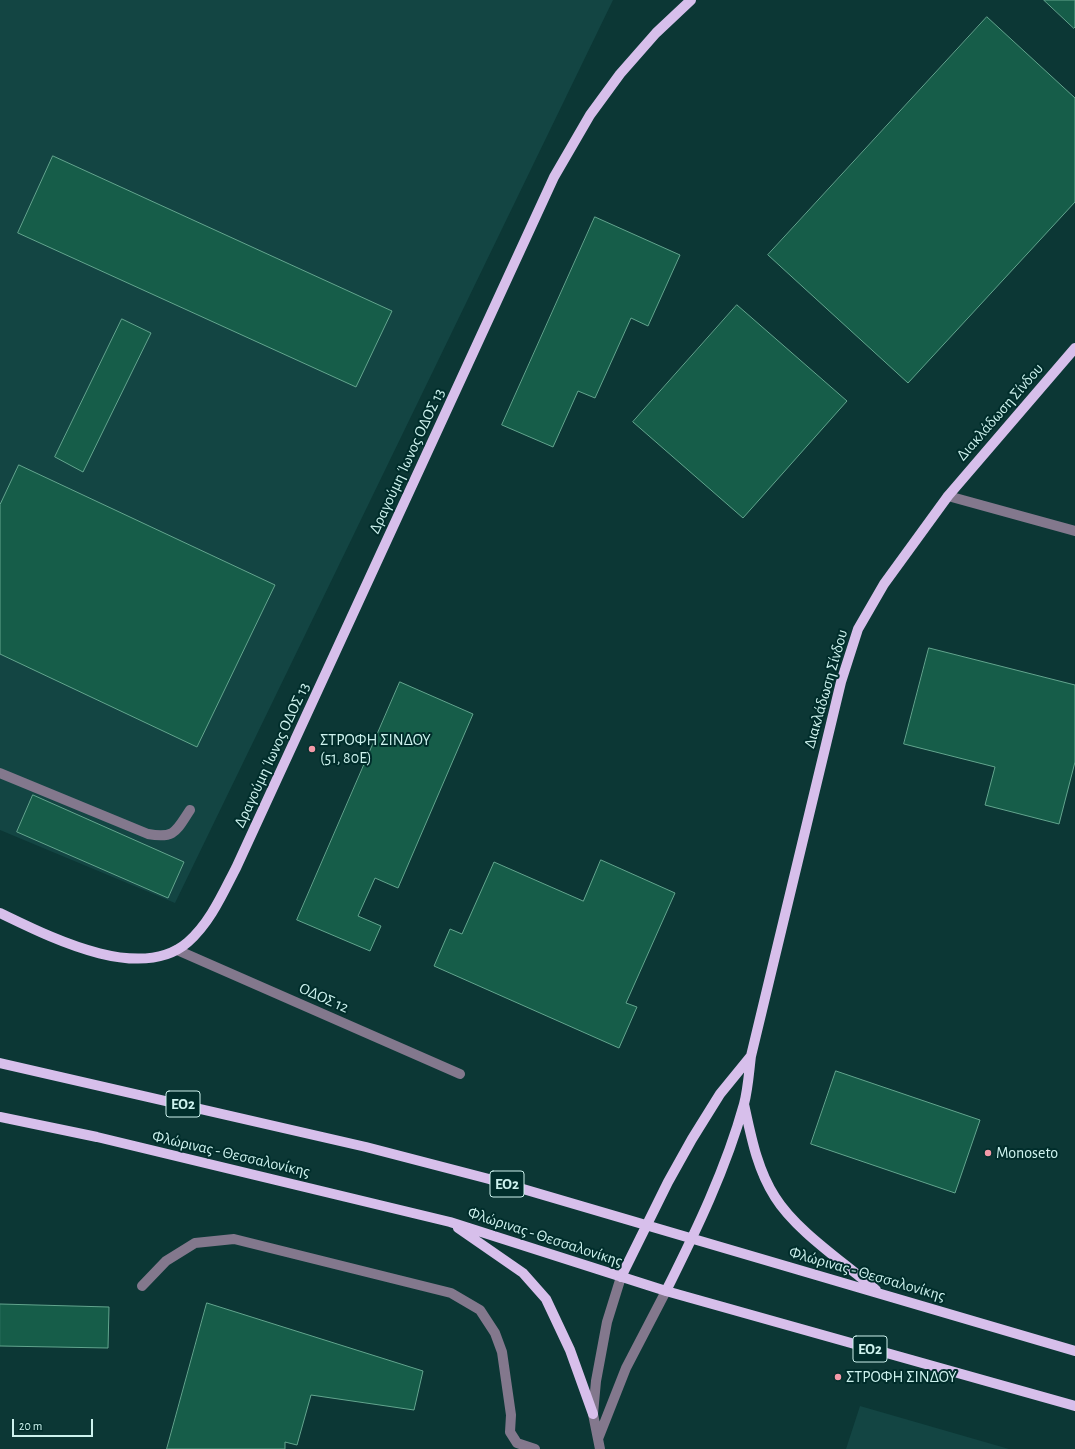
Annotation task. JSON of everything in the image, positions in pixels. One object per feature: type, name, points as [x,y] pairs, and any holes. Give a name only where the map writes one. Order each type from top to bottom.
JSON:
[{"type":"main road","name":"Δραγούμη Ίωνος ΟΔΟΣ 13","points":[[177,950],[196,934],[204,924],[217,905],[236,868],[554,177],[590,115],[620,74],[656,33],[691,0]]},
{"type":"main road","name":"Διακλάδωση Σίνδου","points":[[744,1103],[751,1056],[839,690],[858,629],[884,584],[948,496],[1075,348]]},
{"type":"main road","points":[[0,913],[63,942],[93,952],[123,957],[145,957],[163,955],[177,950]]},
{"type":"main road","points":[[621,1277],[646,1224],[692,1139],[720,1094],[751,1056]]},
{"type":"main road","name":"Φλώρινας - Θεσσαλονίκης","points":[[0,1063],[366,1148],[490,1179],[646,1224],[692,1239],[879,1292],[1075,1351]]},
{"type":"main road","points":[[666,1291],[692,1239],[727,1154],[744,1103]]},
{"type":"main road","points":[[744,1103],[761,1169],[775,1197],[794,1220],[817,1242],[879,1292]]},
{"type":"main road","name":"Φλώρινας - Θεσσαλονίκης","points":[[0,1117],[104,1139],[450,1222],[666,1291],[1075,1406]]},
{"type":"main road","points":[[450,1222],[523,1272],[546,1299],[570,1350],[593,1414]]},
{"type":"street","points":[[948,496],[1075,531]]},
{"type":"street","points":[[0,773],[148,834],[163,837],[176,831],[190,810]]},
{"type":"street","name":"ΟΔΟΣ 12","points":[[177,950],[460,1074]]},
{"type":"street","points":[[142,1286],[166,1261],[195,1243],[234,1239],[451,1293],[480,1310],[495,1333],[502,1352],[510,1415],[510,1432],[517,1443],[535,1449]]},
{"type":"street","points":[[600,1449],[593,1414],[602,1345],[621,1277]]},
{"type":"street","points":[[598,1438],[626,1368],[666,1291]]},
{"type":"shaded area","points":[[0,0],[613,0],[175,903],[0,830]]},
{"type":"shaded area","points":[[860,1406],[1009,1449],[846,1449]]},
{"type":"building","points":[[1044,0],[1075,0],[1075,27],[1074,28]]},
{"type":"building","points":[[987,17],[1075,98],[1075,202],[908,383],[768,255]]},
{"type":"building","points":[[53,156],[392,311],[356,387],[18,233]]},
{"type":"building","points":[[595,217],[680,255],[648,326],[631,318],[595,398],[578,391],[553,447],[502,425]]},
{"type":"building","points":[[737,305],[847,401],[743,518],[633,422]]},
{"type":"building","points":[[122,319],[151,333],[83,472],[55,457]]},
{"type":"building","points":[[19,465],[275,585],[197,747],[0,654],[0,505]]},
{"type":"building","points":[[929,648],[1075,685],[1075,762],[1059,824],[985,805],[995,767],[904,744]]},
{"type":"building","points":[[400,682],[473,714],[398,888],[375,878],[358,916],[381,926],[370,951],[297,920]]},
{"type":"building","points":[[33,795],[184,862],[168,898],[17,832]]},
{"type":"building","points":[[601,860],[675,893],[626,1003],[637,1007],[619,1048],[434,966],[450,929],[462,934],[494,862],[583,901]]},
{"type":"building","points":[[836,1071],[980,1120],[955,1193],[811,1144]]},
{"type":"building","points":[[207,1303],[423,1371],[414,1410],[311,1395],[297,1445],[285,1442],[285,1449],[167,1449]]},
{"type":"building","points":[[0,1304],[109,1307],[108,1348],[0,1346]]},
{"type":"place","name":"ΣΤΡΟΦΗ ΣΙΝΔΟΥ (51, 80Ε)","points":[[312,749]]},
{"type":"place","name":"Monoseto","points":[[988,1153]]},
{"type":"place","name":"ΣΤΡΟΦΗ ΣΙΝΔΟΥ","points":[[838,1377]]}]
